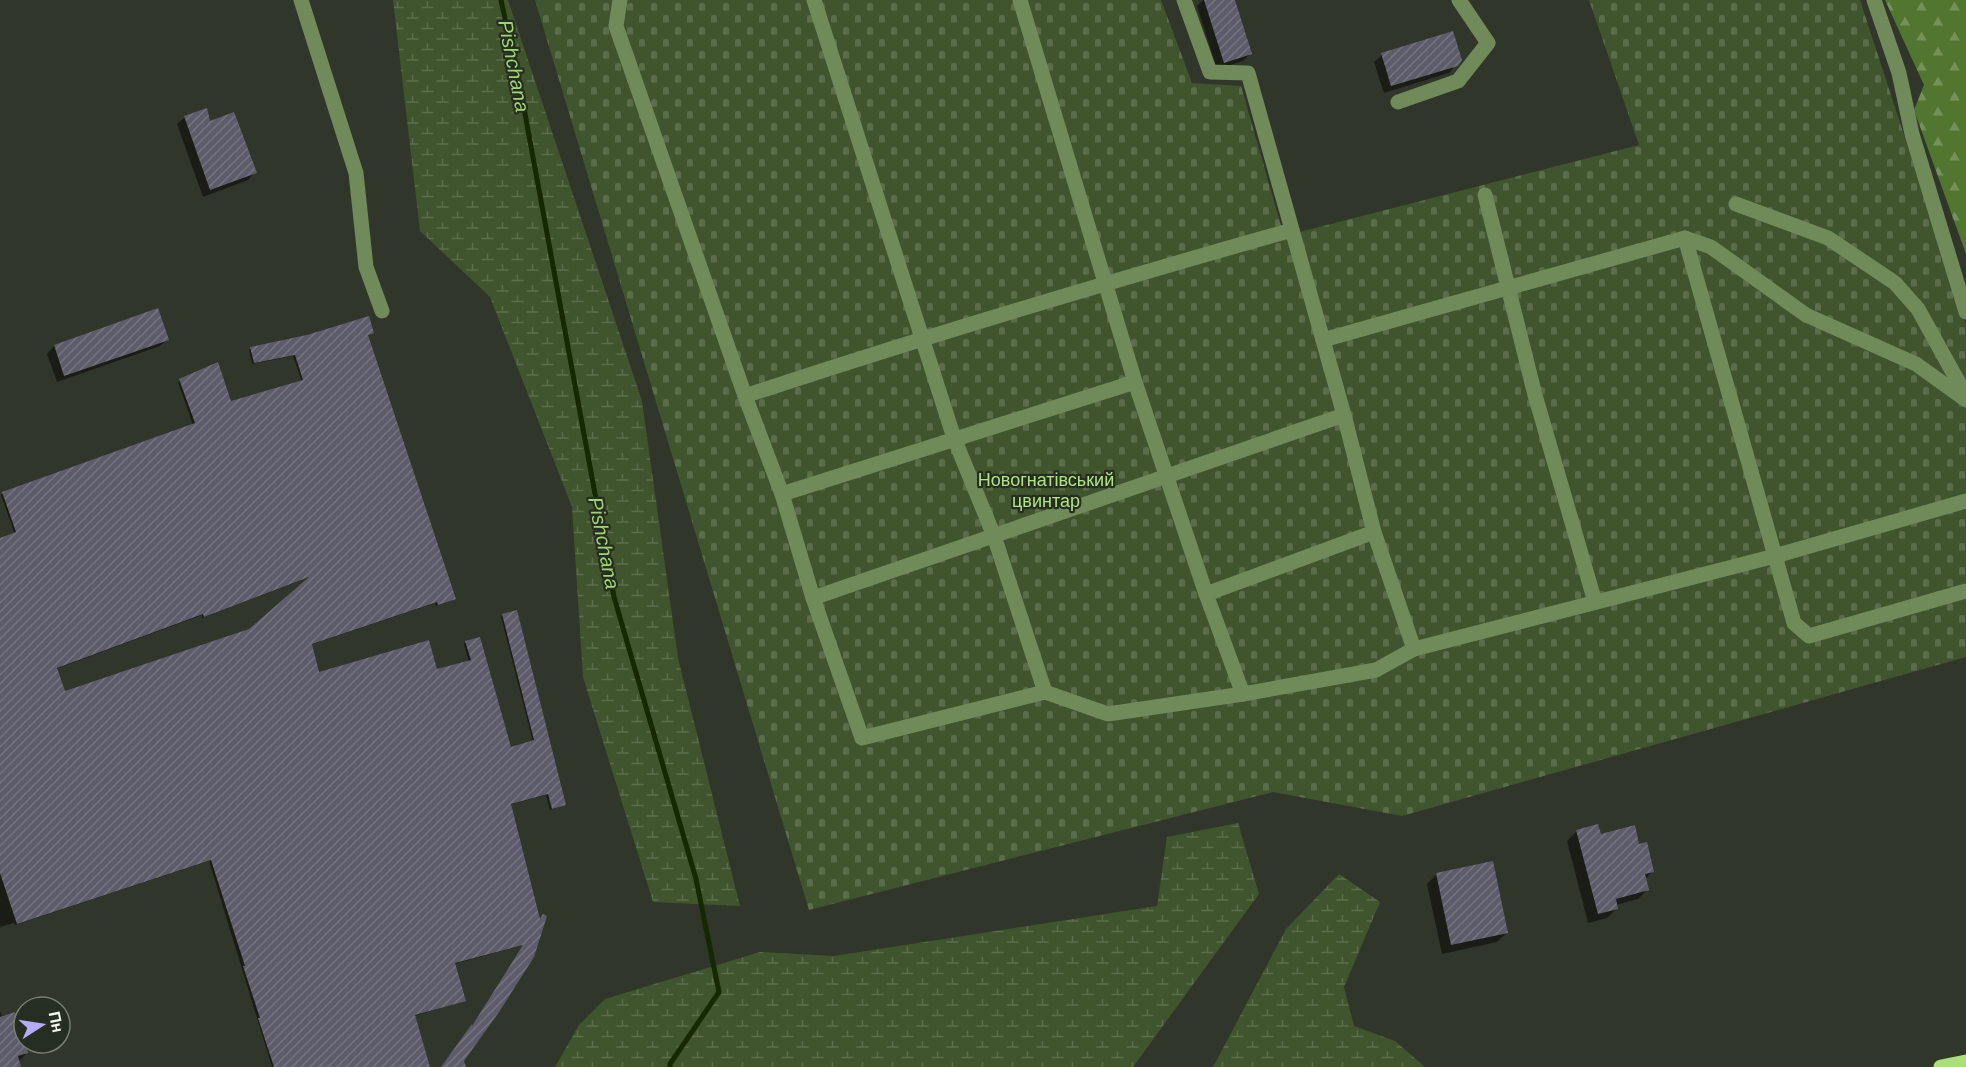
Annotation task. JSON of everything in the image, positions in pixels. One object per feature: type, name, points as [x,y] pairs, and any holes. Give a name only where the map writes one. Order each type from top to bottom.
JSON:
[{"type":"main road","points":[[1941,1067],[1966,1062]]},
{"type":"street","points":[[301,0],[356,173],[366,267],[382,311]]},
{"type":"street","points":[[620,0],[616,26],[745,396],[782,494],[813,598],[862,738],[1045,692],[1108,714],[1243,694],[1376,670],[1414,649],[1775,556],[1966,501]]},
{"type":"street","points":[[813,0],[954,438],[994,536],[1045,692]]},
{"type":"street","points":[[1020,0],[1135,382],[1206,594],[1243,694]]},
{"type":"street","points":[[1184,0],[1210,72],[1248,72],[1344,415],[1374,532],[1414,649]]},
{"type":"street","points":[[1398,102],[1458,81],[1488,43],[1459,0]]},
{"type":"street","points":[[1874,0],[1899,73],[1911,134],[1966,312]]},
{"type":"street","points":[[1485,195],[1535,395],[1595,602]]},
{"type":"street","points":[[1736,204],[1828,238],[1895,283],[1918,309],[1960,385],[1966,390]]},
{"type":"street","points":[[745,396],[922,338],[1105,282],[1292,230]]},
{"type":"street","points":[[1323,340],[1685,238],[1711,247],[1806,315],[1916,364],[1966,400]]},
{"type":"street","points":[[1685,238],[1794,623],[1809,636],[1966,591]]},
{"type":"street","points":[[782,494],[1135,382]]},
{"type":"street","points":[[813,598],[1167,474],[1344,415]]},
{"type":"street","points":[[1206,594],[1374,532]]},
{"type":"green space","points":[[393,0],[508,0],[642,401],[678,658],[740,906],[653,902],[583,677],[572,507],[490,297],[420,231]]},
{"type":"green space","name":"Новогнатівський цвинтар","points":[[535,0],[1161,0],[1192,83],[1241,86],[1284,236],[1639,145],[1589,0],[1860,0],[1966,325],[1966,657],[1402,816],[1273,792],[809,910]]},
{"type":"green space","points":[[1885,0],[1966,0],[1966,254],[1914,110],[1924,85]]},
{"type":"green space","points":[[1238,823],[1259,894],[1133,1067],[555,1067],[579,1025],[605,999],[760,952],[834,956],[1157,906],[1167,837]]},
{"type":"green space","points":[[1339,874],[1380,902],[1344,987],[1354,1026],[1395,1041],[1425,1067],[1213,1067],[1286,929]]},
{"type":"building","points":[[1204,0],[1235,0],[1252,54],[1224,63]]},
{"type":"building","points":[[1453,31],[1462,60],[1458,66],[1391,86],[1381,53]]},
{"type":"building","points":[[207,108],[210,121],[234,112],[257,173],[210,190],[184,116]]},
{"type":"building","points":[[158,308],[169,340],[64,376],[54,345]]},
{"type":"building","points":[[369,316],[374,333],[368,335],[456,599],[438,605],[437,602],[312,644],[319,672],[429,640],[437,669],[471,660],[465,641],[480,637],[511,747],[534,740],[502,614],[517,610],[566,805],[552,809],[548,794],[511,804],[540,919],[543,914],[547,916],[534,957],[464,1061],[466,1067],[441,1067],[472,1024],[472,1026],[523,945],[455,963],[466,1001],[415,1015],[430,1067],[274,1067],[211,860],[17,924],[0,873],[0,538],[16,532],[2,492],[195,423],[179,379],[218,362],[231,401],[303,380],[295,355],[254,363],[250,347],[307,335]],"holes":[[[309,577],[249,629],[65,691],[57,668],[203,614],[204,617]]]},
{"type":"building","points":[[1598,824],[1601,834],[1635,825],[1639,844],[1647,842],[1654,872],[1645,874],[1649,890],[1616,899],[1618,909],[1598,914],[1576,830]]},
{"type":"building","points":[[1493,861],[1508,933],[1451,945],[1436,873]]},
{"type":"building","points":[[12,1013],[12,1055],[21,1055],[18,1056],[21,1067],[0,1067],[0,1017]]},
{"type":"waterway","name":"Pishchana","points":[[501,0],[521,92],[614,597],[696,879],[719,992],[670,1067]]}]
